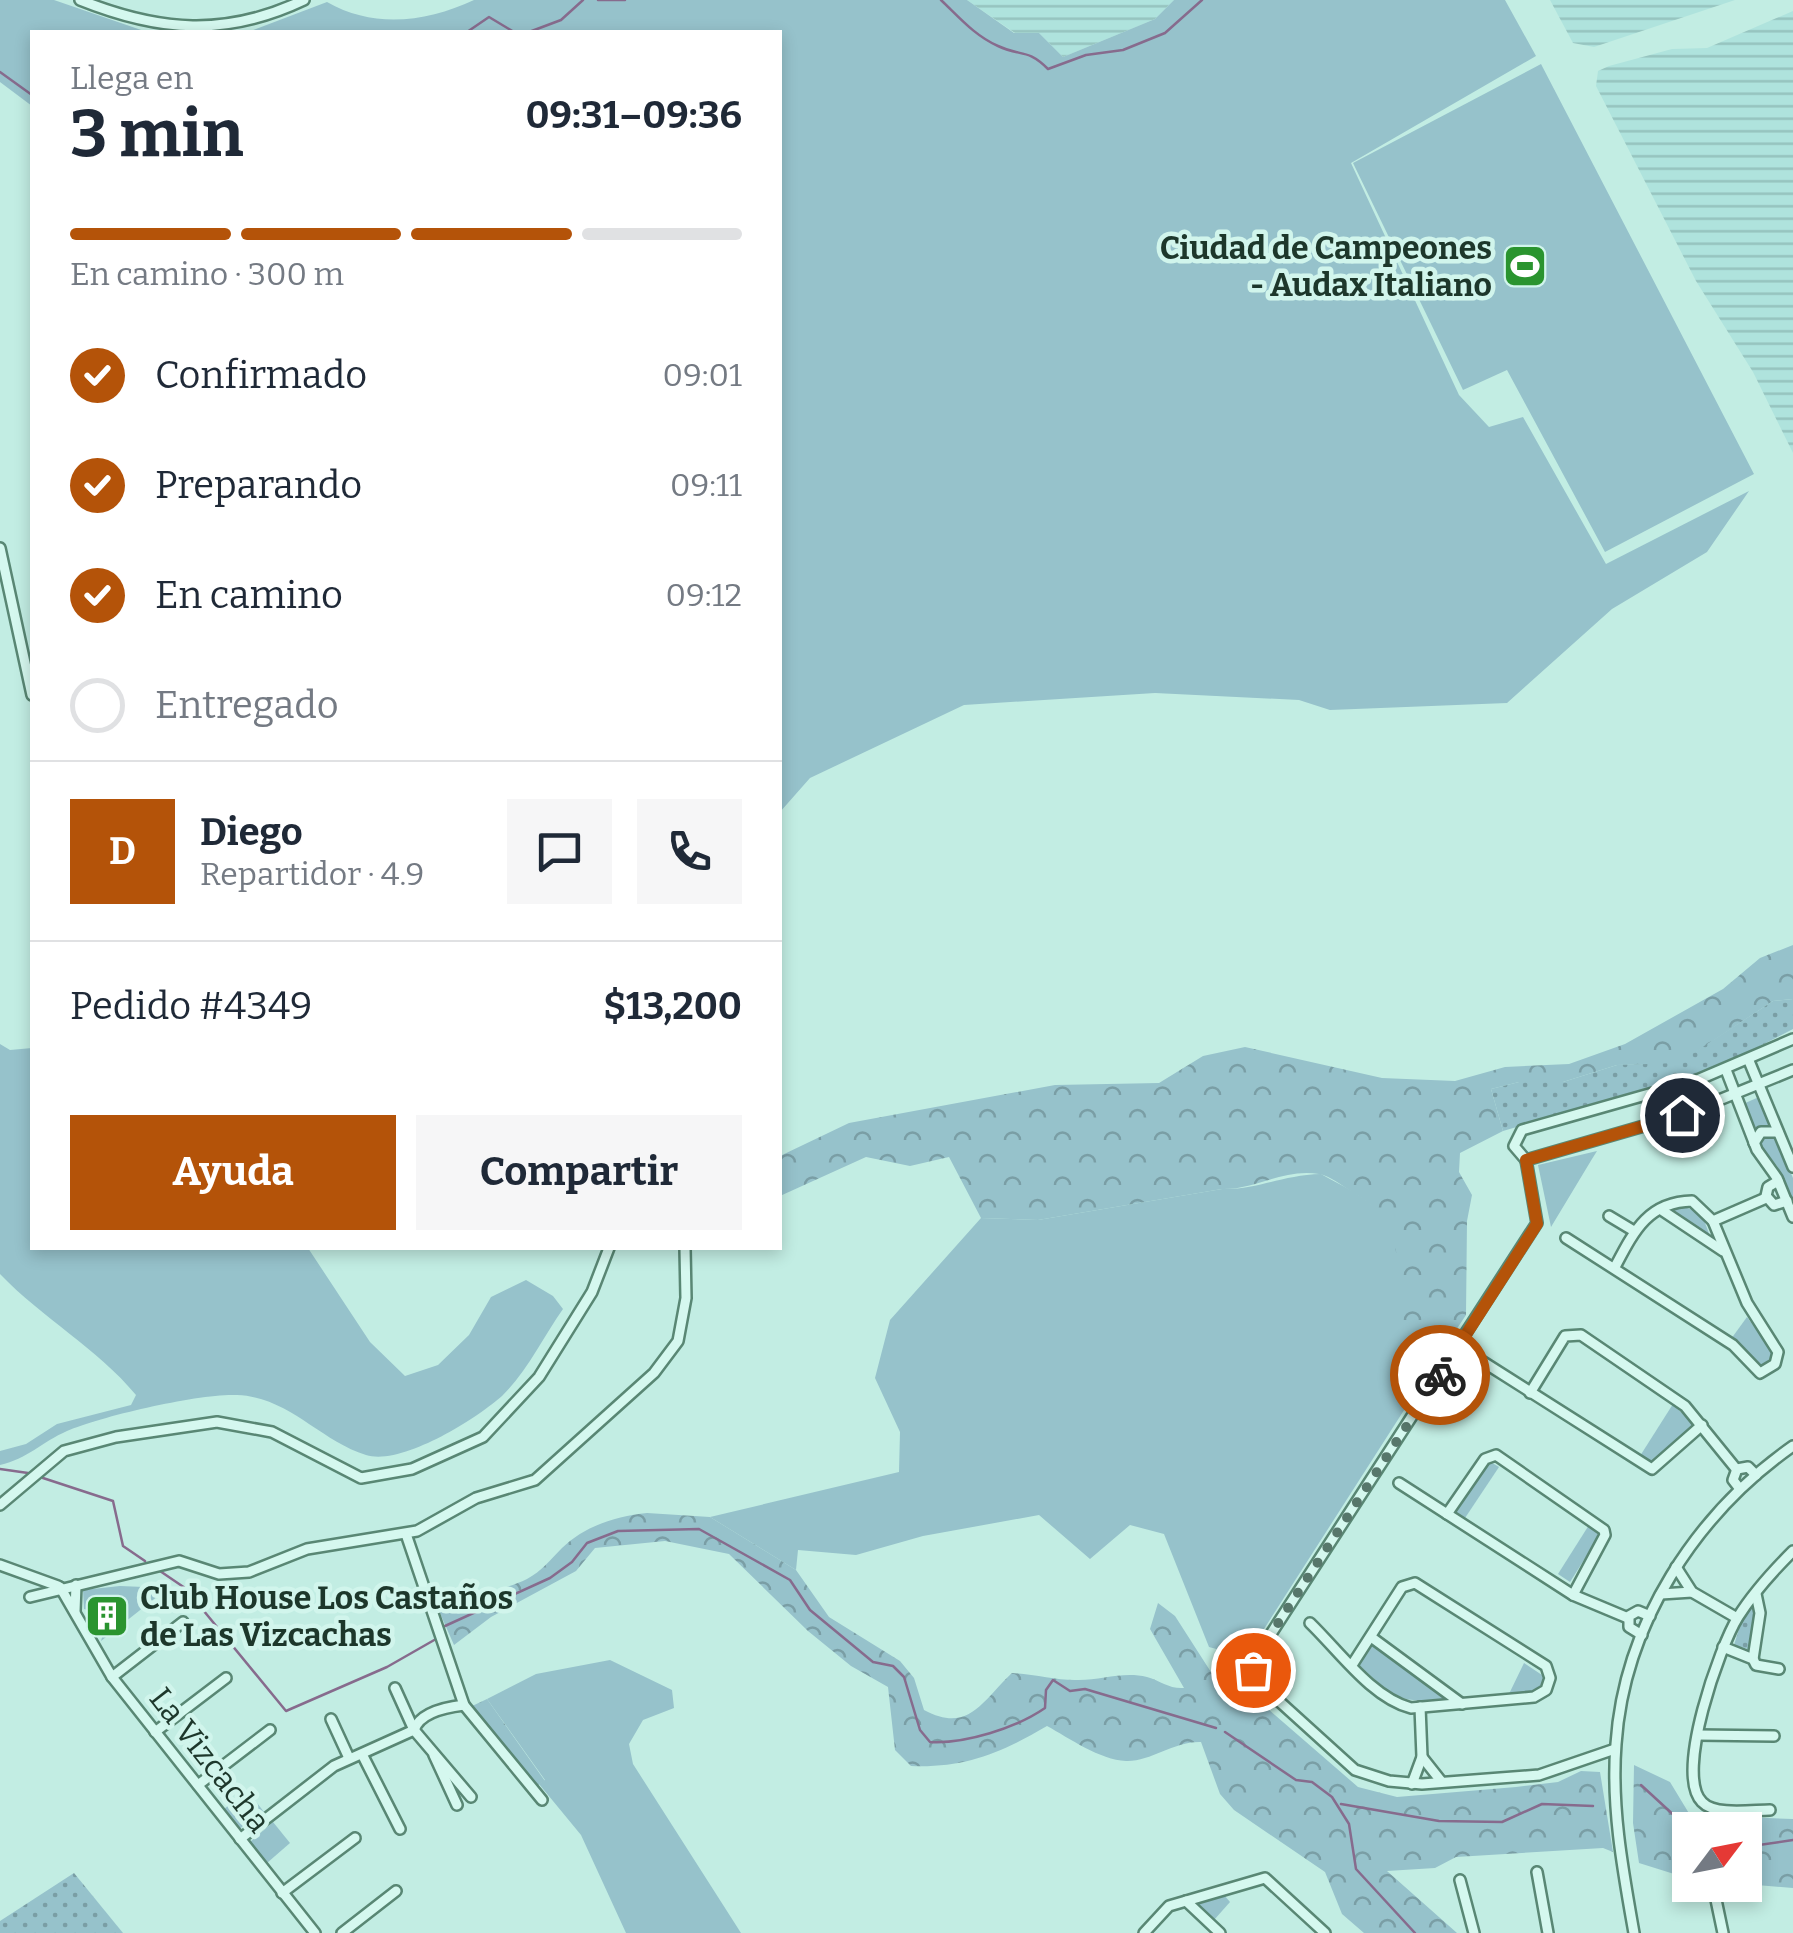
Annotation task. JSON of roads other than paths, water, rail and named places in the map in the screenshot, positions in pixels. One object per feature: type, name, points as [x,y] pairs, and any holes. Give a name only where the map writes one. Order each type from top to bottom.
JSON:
[{"type":"street","points":[[80,0],[139,20],[180,26],[231,26],[298,1]]},
{"type":"street","points":[[0,548],[30,687]]},
{"type":"street","points":[[1615,1749],[1540,1775],[1412,1784],[1355,1770],[1260,1683],[1254,1662],[1537,1224],[1526,1160],[1517,1153],[1514,1142],[1526,1128],[1726,1070],[1793,1039]]},
{"type":"street","points":[[1749,1061],[1793,1167]]},
{"type":"street","points":[[1726,1070],[1754,1143],[1778,1181],[1793,1216]]},
{"type":"street","points":[[1526,1160],[1736,1096],[1793,1070]]},
{"type":"street","points":[[1754,1143],[1761,1132],[1778,1132]]},
{"type":"street","points":[[1778,1181],[1766,1190],[1766,1198],[1774,1205],[1786,1201]]},
{"type":"street","points":[[1713,1221],[1766,1198]]},
{"type":"street","points":[[1566,1238],[1733,1344],[1760,1373],[1775,1364],[1778,1352],[1747,1303],[1713,1221],[1702,1206],[1692,1201],[1643,1217],[1615,1267]]},
{"type":"street","points":[[1663,1211],[1724,1251]]},
{"type":"street","points":[[1608,1216],[1634,1231]]},
{"type":"street","points":[[0,1505],[64,1451],[116,1437],[216,1422],[272,1432],[361,1478],[412,1469],[483,1437],[539,1377],[592,1292],[609,1250]]},
{"type":"street","points":[[30,1597],[60,1586],[179,1560],[232,1575],[307,1549],[406,1534],[476,1498],[548,1472],[654,1373],[678,1342],[686,1298],[684,1250]]},
{"type":"street","points":[[1530,1393],[1572,1332],[1677,1400],[1702,1425],[1736,1470],[1734,1480],[1740,1489]]},
{"type":"street","points":[[1477,1358],[1652,1469],[1702,1425]]},
{"type":"street","points":[[1634,1933],[1618,1827],[1615,1749],[1623,1693],[1650,1616],[1676,1567],[1740,1489],[1793,1446]]},
{"type":"street","points":[[1447,1514],[1485,1459],[1496,1456],[1604,1530],[1605,1535],[1574,1595]]},
{"type":"street","points":[[1736,1470],[1748,1468],[1756,1475]]},
{"type":"street","points":[[1399,1484],[1574,1595],[1628,1618]]},
{"type":"street","points":[[406,1534],[464,1706],[542,1800]]},
{"type":"street","points":[[1770,1810],[1714,1809],[1702,1802],[1695,1776],[1698,1734],[1723,1647],[1737,1618],[1792,1552]]},
{"type":"street","points":[[0,1565],[60,1586]]},
{"type":"street","points":[[1676,1567],[1692,1592],[1737,1618]]},
{"type":"street","points":[[1310,1624],[1352,1665],[1393,1703],[1420,1707],[1462,1704],[1538,1696],[1548,1687],[1548,1670],[1415,1583],[1402,1587],[1352,1665]]},
{"type":"street","points":[[75,1611],[76,1585]]},
{"type":"street","name":"La Vizcacha","points":[[60,1586],[112,1676],[315,1933]]},
{"type":"street","points":[[1661,1594],[1692,1592]]},
{"type":"street","points":[[1756,1594],[1760,1613],[1752,1658],[1756,1666],[1779,1669]]},
{"type":"street","points":[[1628,1618],[1638,1611],[1650,1616]]},
{"type":"street","points":[[1628,1618],[1630,1629],[1642,1636]]},
{"type":"street","points":[[112,1676],[183,1622]]},
{"type":"street","points":[[1371,1637],[1462,1704]]},
{"type":"street","points":[[1723,1647],[1752,1658]]},
{"type":"street","points":[[154,1732],[226,1678]]},
{"type":"street","points":[[395,1688],[414,1730],[472,1798]]},
{"type":"street","points":[[414,1730],[415,1724],[426,1717],[464,1706]]},
{"type":"street","points":[[1412,1784],[1422,1757],[1420,1707]]},
{"type":"street","points":[[331,1719],[350,1758]]},
{"type":"street","points":[[198,1785],[270,1730]]},
{"type":"street","points":[[240,1839],[326,1771],[414,1730]]},
{"type":"street","points":[[1698,1734],[1774,1736]]},
{"type":"street","points":[[433,1752],[456,1805]]},
{"type":"street","points":[[363,1756],[400,1829]]},
{"type":"street","points":[[1422,1757],[1441,1782]]},
{"type":"street","points":[[1590,1757],[1608,1763],[1616,1776]]},
{"type":"street","points":[[282,1893],[355,1838]]},
{"type":"street","points":[[1538,1872],[1548,1933]]},
{"type":"street","points":[[1144,1933],[1163,1909],[1265,1878],[1326,1933]]},
{"type":"street","points":[[1460,1880],[1474,1933]]},
{"type":"street","points":[[342,1933],[396,1891]]},
{"type":"street","points":[[1186,1901],[1220,1933]]},
{"type":"street","points":[[1716,1902],[1723,1933]]},
{"type":"waterway","points":[[534,30],[561,20],[583,0]]},
{"type":"waterway","points":[[598,0],[625,0]]},
{"type":"waterway","points":[[941,0],[982,37],[1029,55],[1048,69],[1086,55],[1123,50],[1165,33],[1202,0]]},
{"type":"waterway","points":[[470,30],[489,17],[511,30]]},
{"type":"waterway","points":[[0,72],[30,94]]},
{"type":"waterway","points":[[0,1469],[28,1473]]},
{"type":"waterway","points":[[43,1478],[113,1501],[123,1546],[145,1561]]},
{"type":"waterway","points":[[445,1626],[550,1578],[572,1562],[587,1543],[618,1531],[699,1529],[790,1580],[810,1610],[873,1662],[893,1666],[904,1677],[920,1730],[930,1742],[974,1737],[1033,1715],[1045,1708],[1046,1690],[1053,1680],[1070,1691],[1085,1689],[1216,1728]]},
{"type":"waterway","points":[[160,1571],[185,1588],[286,1711],[387,1667],[436,1639]]},
{"type":"waterway","points":[[1225,1732],[1296,1780],[1312,1782],[1332,1797],[1349,1824],[1356,1869],[1415,1933]]},
{"type":"waterway","points":[[1641,1785],[1672,1813]]},
{"type":"waterway","points":[[1341,1804],[1439,1821],[1502,1822],[1542,1804],[1593,1806]]},
{"type":"waterway","points":[[1762,1845],[1793,1840]]},
{"type":"place","name":"Ciudad de Campeones - Audax Italiano","points":[[1525,266]]},
{"type":"place","name":"Club House Los Castaños de Las Vizcachas","points":[[107,1616]]}]
